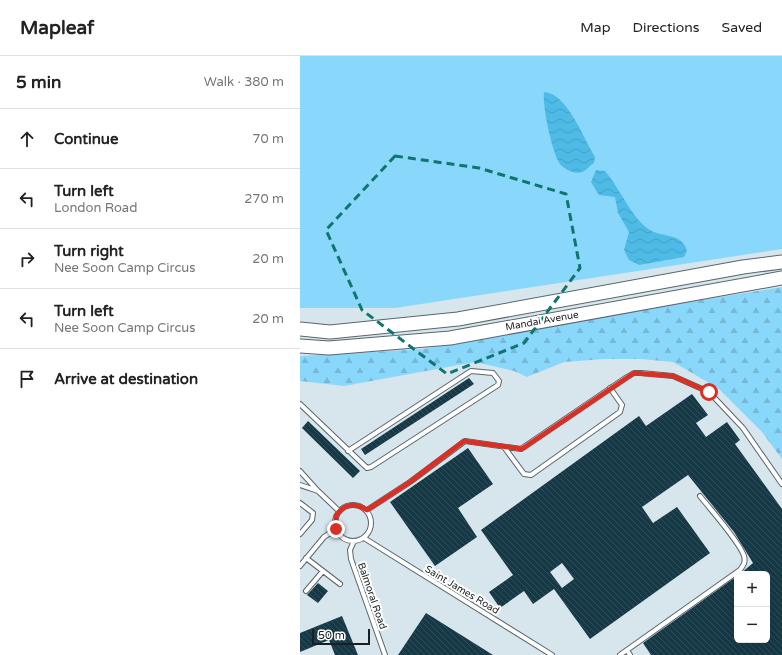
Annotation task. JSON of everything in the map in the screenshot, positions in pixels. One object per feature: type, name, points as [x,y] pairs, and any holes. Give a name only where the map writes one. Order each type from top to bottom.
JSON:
[{"type":"main road","name":"Mandai Avenue","points":[[300,329],[330,332],[458,319],[743,267],[782,262]]},
{"type":"main road","name":"Mandai Avenue","points":[[300,346],[329,348],[450,338],[782,278]]},
{"type":"lane","points":[[300,404],[348,451],[367,468],[371,467],[498,385],[499,381],[493,373],[471,371],[348,451]]},
{"type":"lane","points":[[367,510],[410,482],[464,441],[522,449],[634,373],[673,376],[709,392],[743,428],[782,484]]},
{"type":"lane","points":[[504,447],[524,474],[531,475],[620,412],[622,405],[610,388]]},
{"type":"lane","points":[[300,472],[339,511]]},
{"type":"lane","points":[[300,485],[318,491]]},
{"type":"lane","points":[[620,655],[740,570],[744,565],[744,557],[738,546],[700,496]]},
{"type":"lane","points":[[300,503],[313,513],[312,520],[300,534]]},
{"type":"lane","points":[[350,505],[362,506],[367,510],[372,520],[372,526],[368,535],[354,541],[343,538],[336,529],[336,516],[339,511],[350,505]]},
{"type":"lane","points":[[300,566],[324,537],[336,529]]},
{"type":"lane","name":"Saint James Road","points":[[364,538],[552,655]]},
{"type":"lane","name":"Balmoral Road","points":[[354,541],[350,550],[351,559],[385,655]]},
{"type":"lane","points":[[306,558],[340,584]]},
{"type":"lane","points":[[306,591],[322,571]]},
{"type":"lane","points":[[626,650],[630,655]]},
{"type":"highlighted area","points":[[395,156],[479,168],[566,194],[580,268],[524,343],[447,374],[362,310],[326,230]]},
{"type":"green space","points":[[300,56],[782,56],[782,249],[395,308],[300,308]]},
{"type":"green space","points":[[782,287],[782,459],[762,432],[718,388],[673,362],[641,359],[604,359],[564,362],[527,377],[514,371],[475,362],[344,386],[300,381],[300,356],[423,349],[639,310]]},
{"type":"water","points":[[544,92],[552,94],[567,108],[595,157],[594,163],[584,171],[576,173],[567,170],[560,164],[548,129]]},
{"type":"water","points":[[596,170],[605,171],[641,223],[652,231],[676,238],[680,241],[687,251],[684,257],[639,265],[629,260],[624,250],[629,232],[618,213],[615,197],[599,195],[591,182]]},
{"type":"building","points":[[469,378],[474,384],[365,455],[361,449]]},
{"type":"building","points":[[692,394],[708,415],[696,423],[706,437],[727,422],[740,440],[735,444],[782,509],[782,655],[651,655],[643,643],[734,578],[734,643],[770,643],[770,571],[744,571],[753,563],[734,532],[688,475],[642,507],[653,523],[677,507],[710,553],[590,639],[554,589],[533,604],[524,591],[500,608],[489,592],[513,575],[481,530],[639,416],[646,426]],"holes":[[[562,563],[574,579],[562,588],[550,572]]]},
{"type":"building","points":[[308,421],[360,471],[353,478],[302,428]]},
{"type":"building","points":[[468,448],[493,484],[458,508],[477,537],[435,566],[390,502]]},
{"type":"building","points":[[318,583],[328,591],[318,603],[307,595]]},
{"type":"building","points":[[426,613],[493,655],[398,655]]},
{"type":"building","points":[[342,616],[358,655],[335,655],[329,640],[300,652],[300,633]]},
{"type":"route","points":[[336,529],[336,516],[344,507],[356,505],[362,506],[367,510],[410,482],[464,441],[522,449],[634,373],[673,376],[709,392]]}]
